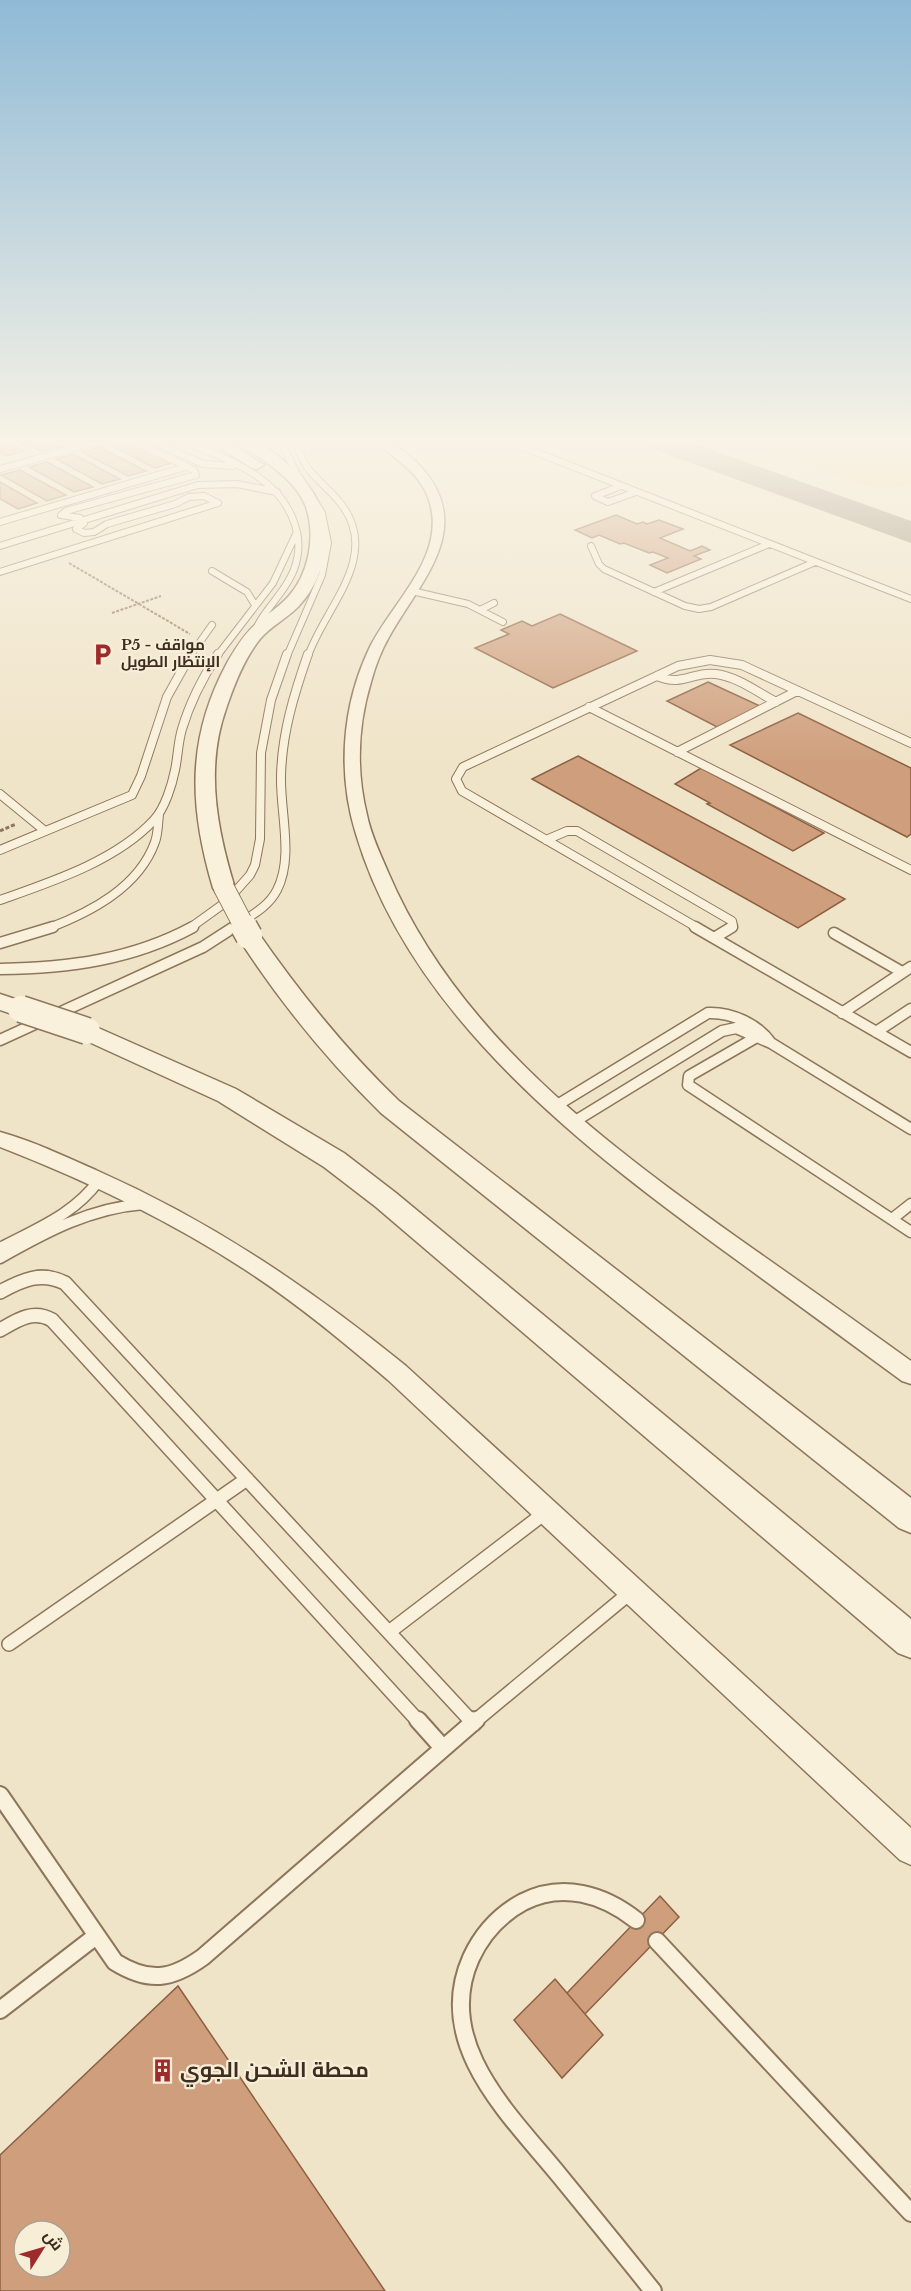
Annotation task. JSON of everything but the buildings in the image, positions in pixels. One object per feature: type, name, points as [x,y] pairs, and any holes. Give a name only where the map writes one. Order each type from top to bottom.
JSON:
[{"type":"street","points":[[316,549],[313,570],[294,601],[253,637],[226,684],[216,709],[205,763],[206,823],[224,888],[249,936],[277,981],[312,1027],[390,1107],[911,1518]]},
{"type":"street","points":[[435,549],[412,591],[382,636],[366,673],[355,714],[351,748],[353,783],[364,834],[391,901],[428,965],[481,1033],[554,1107],[648,1184],[911,1374]]},
{"type":"street","points":[[11,1005],[87,1031],[227,1095],[334,1161],[386,1200],[911,1641]]},
{"type":"street","points":[[0,1139],[99,1180],[148,1204],[239,1255],[342,1327],[397,1373],[911,1849]]},
{"type":"lane","points":[[0,572],[70,549]]},
{"type":"lane","points":[[0,900],[55,880],[99,860],[141,832],[159,814],[175,771],[180,737],[196,692],[218,653],[278,576],[290,549]]},
{"type":"lane","points":[[253,637],[261,616],[285,589],[293,574],[298,549]]},
{"type":"lane","points":[[0,969],[30,969],[90,963],[156,946],[202,922],[252,873],[259,838],[259,766],[270,704],[282,666],[321,580],[327,549]]},
{"type":"lane","points":[[0,1040],[85,1003],[208,944],[265,906],[281,882],[285,858],[281,776],[292,701],[314,637],[349,579],[357,549]]},
{"type":"lane","points":[[592,549],[599,564],[604,569],[694,609],[708,608],[815,562]]},
{"type":"lane","points":[[654,592],[757,549]]},
{"type":"lane","points":[[782,549],[911,599]]},
{"type":"lane","points":[[212,571],[247,592],[255,604]]},
{"type":"lane","points":[[412,591],[462,602],[503,622]]},
{"type":"lane","points":[[480,610],[494,603]]},
{"type":"lane","points":[[0,849],[132,795],[140,781],[164,705],[212,625]]},
{"type":"lane","points":[[911,743],[754,671],[731,662],[708,660],[687,663],[657,676],[463,767],[458,773],[458,785],[462,791],[911,1052]]},
{"type":"lane","points":[[732,680],[754,671]]},
{"type":"lane","points":[[657,676],[674,682],[707,674],[721,675],[776,702]]},
{"type":"lane","points":[[677,752],[797,691]]},
{"type":"lane","points":[[589,707],[911,870]]},
{"type":"lane","points":[[0,794],[45,831]]},
{"type":"lane","points":[[0,943],[61,924],[101,903],[118,891],[132,878],[152,852],[160,826],[159,814]]},
{"type":"lane","points":[[546,840],[567,831],[577,831],[732,921],[734,926],[714,938]]},
{"type":"lane","points":[[834,933],[907,969],[843,1013]]},
{"type":"lane","points":[[876,1032],[911,1009]]},
{"type":"lane","points":[[554,1107],[708,1012],[718,1011],[734,1016],[766,1035],[771,1043]]},
{"type":"lane","points":[[572,1123],[726,1029],[736,1028],[771,1043],[911,1129]]},
{"type":"lane","points":[[755,1038],[689,1076],[688,1085],[911,1232]]},
{"type":"lane","points":[[0,1248],[77,1205],[90,1194],[99,1180]]},
{"type":"lane","points":[[0,1258],[88,1214],[118,1206],[148,1204]]},
{"type":"lane","points":[[892,1219],[911,1204]]},
{"type":"lane","points":[[0,1292],[32,1276],[49,1276],[65,1282],[472,1723]]},
{"type":"lane","points":[[0,1330],[27,1316],[38,1314],[48,1317],[443,1748]]},
{"type":"lane","points":[[9,1644],[247,1479]]},
{"type":"lane","points":[[389,1632],[546,1511]]},
{"type":"lane","points":[[0,1796],[115,1962],[128,1971],[143,1976],[175,1974],[190,1967],[472,1723],[632,1591]]},
{"type":"lane","points":[[636,1920],[616,1905],[584,1893],[552,1892],[521,1901],[495,1920],[474,1947],[462,1983],[461,2021],[471,2058],[492,2092],[653,2291]]},
{"type":"lane","points":[[0,2010],[96,1936]]},
{"type":"lane","points":[[657,1941],[911,2213]]},
{"type":"path","points":[[54,554],[201,640]]},
{"type":"path","points":[[112,613],[161,596]]},
{"type":"place","name":"P5 - مواقف الإنتظار الطويل","points":[[103,654]]},
{"type":"place","name":"محطة الشحن الجوي","points":[[162,2070]]}]
